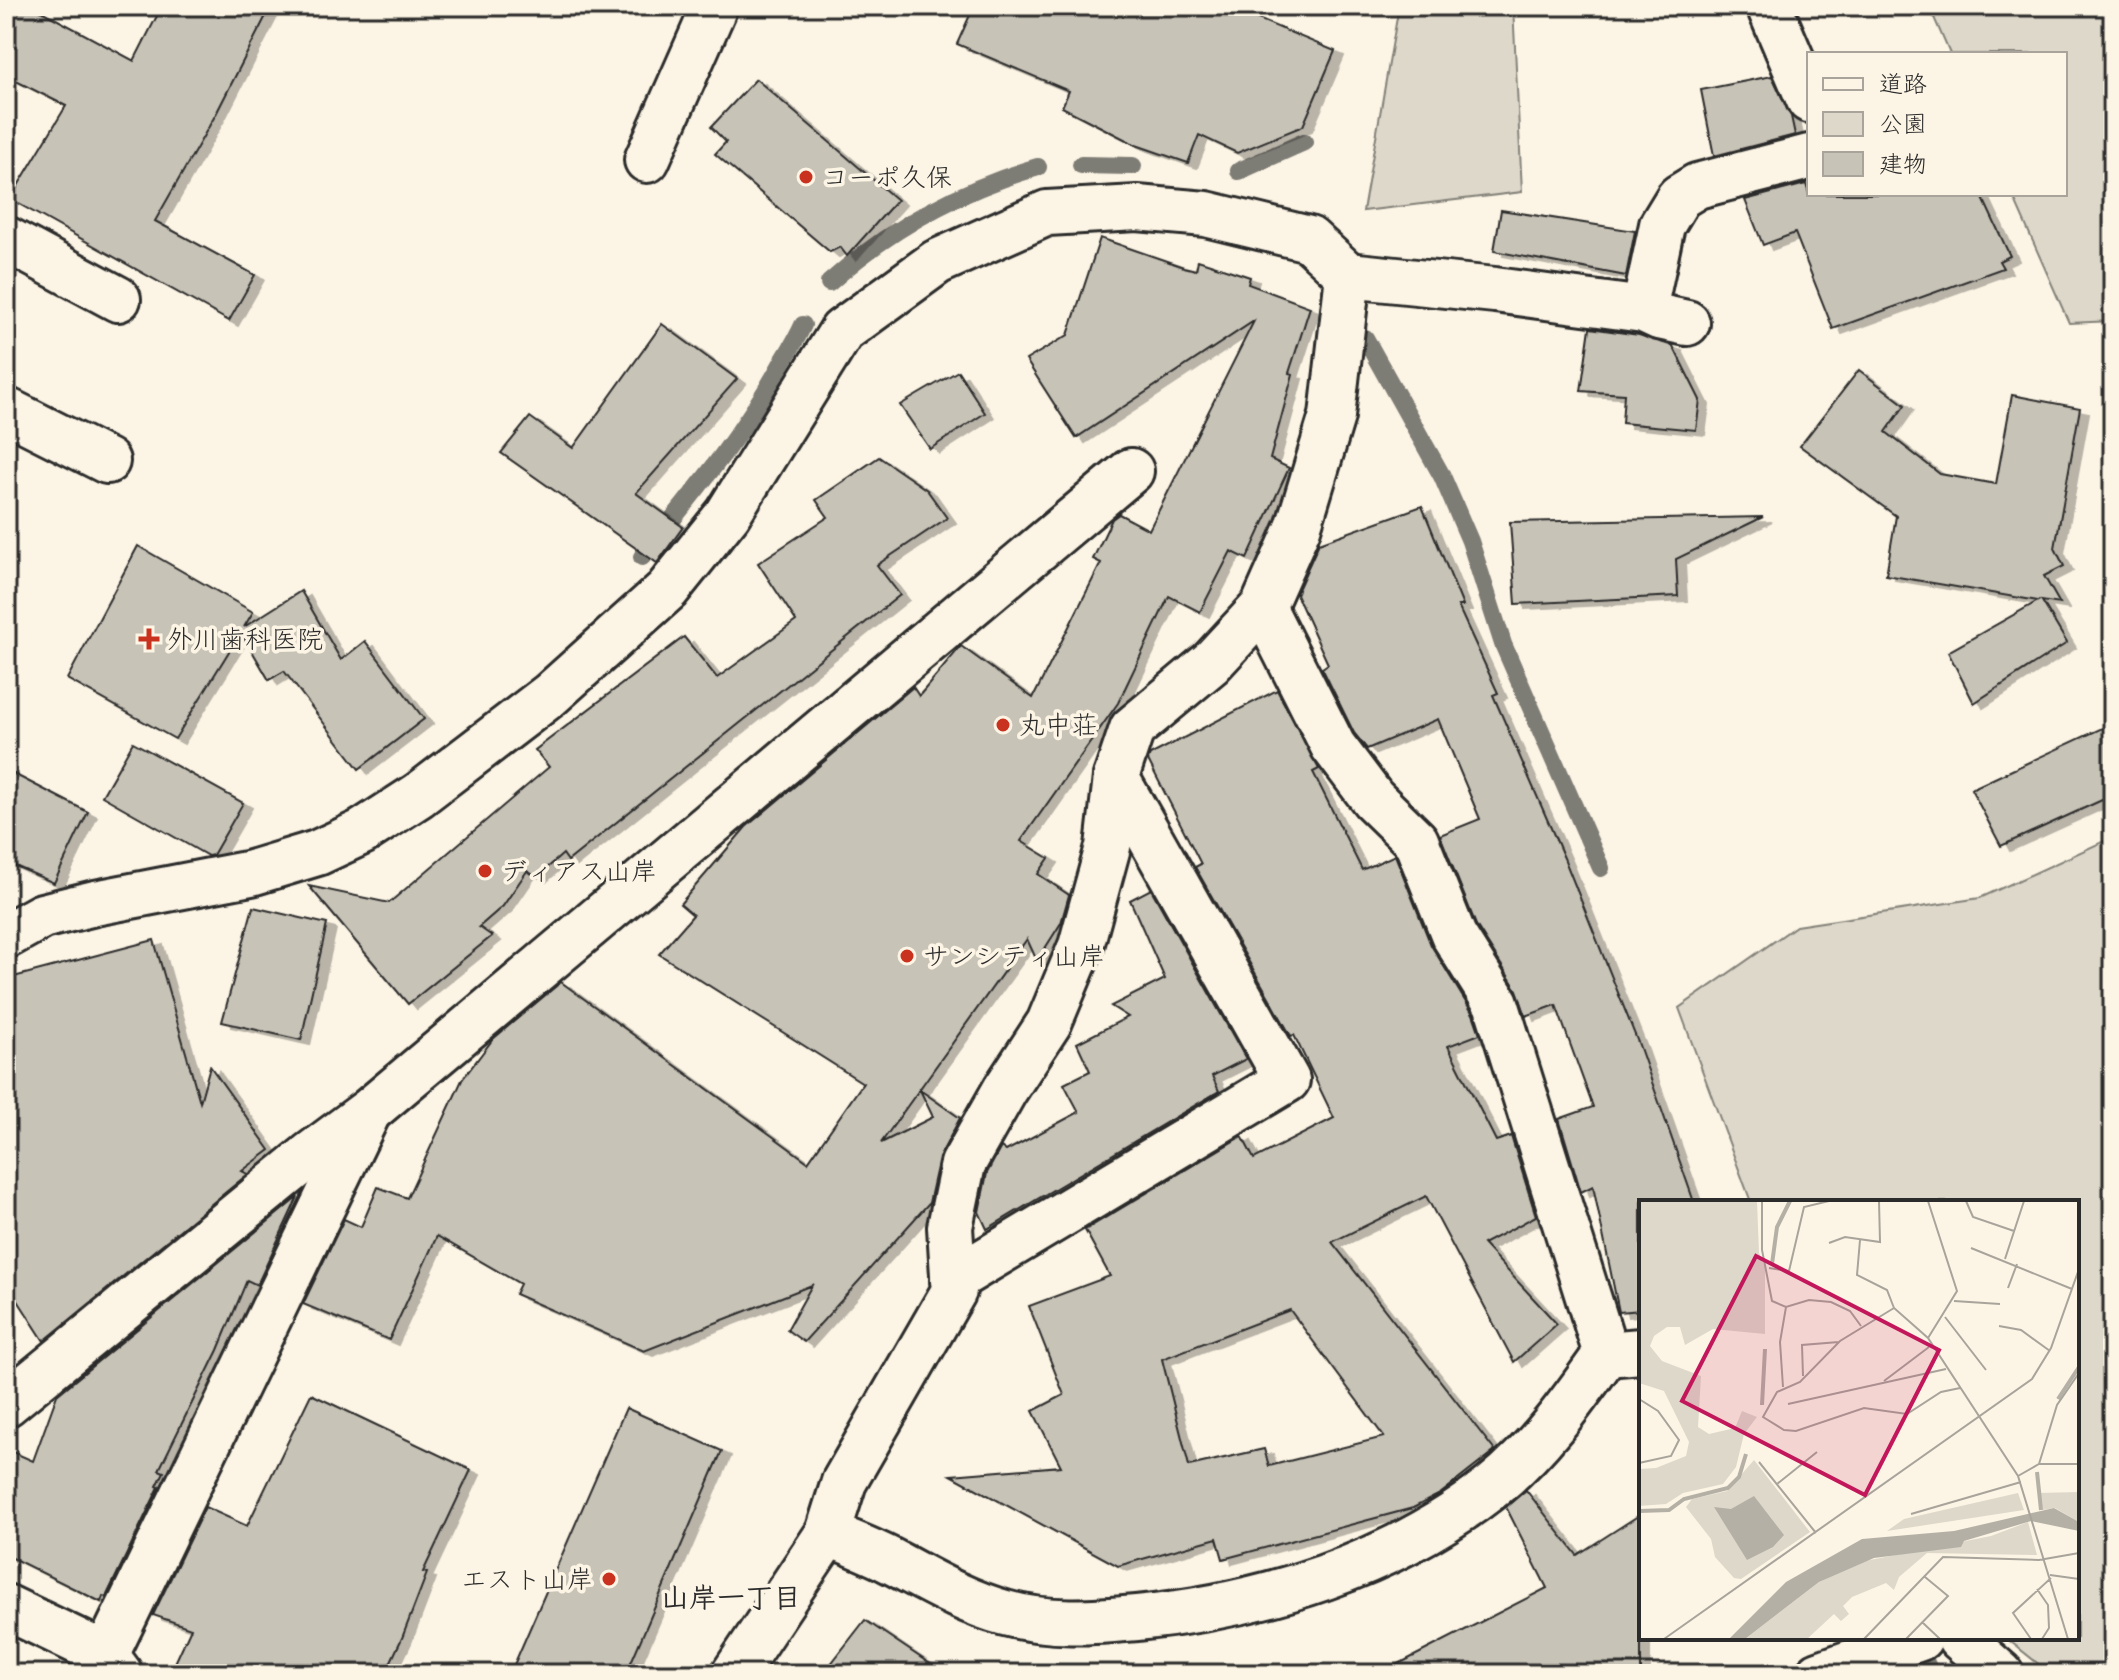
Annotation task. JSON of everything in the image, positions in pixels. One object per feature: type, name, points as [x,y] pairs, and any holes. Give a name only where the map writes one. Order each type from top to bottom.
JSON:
[{"type":"street","points":[[647,160],[715,6]]},
{"type":"street","points":[[1769,6],[1807,95]]},
{"type":"street","points":[[1644,310],[1662,225],[1679,197],[1697,186],[1807,158]]},
{"type":"street","points":[[6,936],[42,916],[251,873],[317,853],[362,832],[419,795],[550,695],[667,590],[728,514],[842,331],[937,262],[1047,213],[1137,208],[1206,214],[1309,239],[1348,275],[1644,310],[1687,323]]},
{"type":"street","points":[[6,239],[118,299]]},
{"type":"street","points":[[734,1674],[828,1533],[844,1482],[954,1291],[950,1227],[963,1164],[1005,1090],[1049,1023],[1081,946],[1108,847],[1116,777],[1132,729],[1211,663],[1263,607],[1298,528],[1332,416],[1348,275]]},
{"type":"street","points":[[6,410],[107,461]]},
{"type":"street","points":[[6,1404],[310,1155],[369,1111],[1131,471]]},
{"type":"street","points":[[828,1533],[891,1561],[957,1597],[1006,1614],[1057,1622],[1112,1620],[1156,1616],[1242,1600],[1347,1569],[1432,1529],[1493,1486],[1526,1457],[1624,1352],[1496,1003],[1454,936],[1416,841],[1373,799],[1333,746],[1263,607]]},
{"type":"street","points":[[953,1280],[1287,1080],[1116,777]]},
{"type":"street","points":[[6,1607],[113,1665],[369,1111]]},
{"type":"street","points":[[1819,1674],[1914,1640]]},
{"type":"street","points":[[1962,1640],[2001,1674]]},
{"type":"green space","points":[[1399,6],[1513,6],[1522,192],[1363,211]]},
{"type":"green space","points":[[1929,6],[2113,6],[2113,321],[2069,323],[2013,196],[2067,196],[2067,52],[1949,52]]},
{"type":"green space","points":[[2113,837],[2113,1674],[2051,1674],[2008,1640],[2079,1640],[2079,1200],[1750,1200],[1679,1008],[1796,926],[1980,898]]},
{"type":"building","points":[[19,6],[32,6],[134,61],[162,6],[271,6],[216,114],[155,221],[255,275],[229,321],[10,199],[66,106],[6,76],[6,32]]},
{"type":"building","points":[[974,6],[1227,6],[1335,51],[1303,126],[1237,153],[1199,135],[1188,163],[1136,145],[1062,107],[1069,91],[957,44]]},
{"type":"building","points":[[1772,76],[1791,116],[1795,135],[1714,156],[1701,90]]},
{"type":"building","name":"コーポ久保","points":[[756,79],[897,200],[847,256],[840,247],[830,252],[715,154],[726,142],[711,127]]},
{"type":"building","points":[[1806,184],[1807,196],[1982,196],[2010,256],[1999,261],[2003,268],[1833,329],[1795,233],[1763,245],[1745,200]]},
{"type":"building","points":[[1501,210],[1635,231],[1626,276],[1494,251]]},
{"type":"building","points":[[1100,238],[1184,267],[1196,270],[1198,260],[1250,277],[1248,284],[1310,307],[1289,373],[1293,374],[1270,459],[1289,468],[1247,559],[1231,551],[1200,612],[1169,596],[1118,703],[1021,841],[1049,858],[1038,874],[1069,895],[1061,923],[1037,961],[1027,939],[881,1143],[933,1117],[920,1090],[960,1118],[939,1158],[929,1203],[804,1342],[787,1330],[812,1285],[644,1351],[515,1294],[520,1284],[437,1236],[389,1340],[303,1304],[344,1219],[361,1227],[378,1187],[407,1198],[462,1080],[493,1039],[561,982],[808,1162],[863,1083],[659,954],[693,915],[680,904],[746,827],[913,687],[919,696],[961,646],[1033,698],[1101,563],[1093,559],[1112,519],[1119,514],[1149,530],[1254,321],[1076,438],[1026,360],[1068,335]]},
{"type":"building","points":[[662,324],[737,379],[636,493],[683,527],[657,563],[501,453],[530,417],[573,448]]},
{"type":"building","points":[[1590,328],[1639,335],[1673,346],[1700,400],[1696,430],[1622,423],[1624,394],[1581,391]]},
{"type":"building","points":[[1859,370],[1905,405],[1886,432],[1940,474],[1996,484],[2012,395],[2080,408],[2055,548],[2064,566],[2044,576],[2060,604],[2042,601],[2067,643],[1974,703],[1948,652],[2038,601],[1886,575],[1896,516],[1800,446]]},
{"type":"building","points":[[958,371],[985,413],[930,449],[900,405]]},
{"type":"building","points":[[879,457],[927,490],[947,518],[877,565],[900,595],[568,861],[563,854],[537,877],[527,871],[503,906],[479,927],[492,936],[408,1004],[309,886],[389,903],[549,767],[535,750],[684,637],[717,678],[796,621],[758,563],[828,517],[816,500]]},
{"type":"building","points":[[1422,506],[1463,606],[1458,606],[1498,693],[1493,695],[1564,858],[1639,1045],[1693,1200],[1639,1200],[1639,1310],[1619,1312],[1593,1186],[1581,1192],[1559,1119],[1593,1107],[1556,1005],[1526,1016],[1517,990],[1476,925],[1440,835],[1480,819],[1438,719],[1367,749],[1354,733],[1322,668],[1328,664],[1296,594],[1319,543]]},
{"type":"building","points":[[1763,517],[1676,559],[1678,596],[1516,604],[1510,522]]},
{"type":"building","points":[[138,546],[253,612],[244,627],[301,591],[341,660],[365,641],[424,719],[359,769],[284,671],[269,680],[241,632],[175,739],[67,679]]},
{"type":"building","points":[[1277,690],[1319,769],[1313,772],[1362,870],[1395,855],[1431,945],[1473,1014],[1480,1034],[1448,1046],[1496,1141],[1511,1136],[1536,1216],[1483,1244],[1557,1324],[1514,1362],[1426,1196],[1332,1242],[1495,1451],[1440,1494],[1413,1508],[1223,1559],[1217,1538],[1118,1566],[951,1475],[1061,1466],[1033,1411],[1064,1395],[1029,1306],[1110,1276],[1085,1230],[1242,1136],[1254,1159],[1334,1118],[1294,1035],[1291,1036],[1195,867],[1201,864],[1148,760],[1150,755]],"holes":[[[1290,1310],[1384,1437],[1269,1466],[1264,1449],[1189,1466],[1162,1359]]]},
{"type":"building","points":[[2113,723],[2113,795],[2001,846],[1971,789]]},
{"type":"building","points":[[133,742],[243,803],[213,855],[208,856],[102,796]]},
{"type":"building","points":[[6,770],[88,812],[54,883],[6,862]]},
{"type":"building","points":[[1151,889],[1246,1059],[1212,1076],[1219,1091],[987,1229],[979,1212],[987,1173],[1001,1147],[1006,1151],[1079,1112],[1064,1084],[1090,1071],[1077,1043],[1128,1017],[1111,1006],[1165,979],[1130,900]]},
{"type":"building","points":[[253,907],[327,924],[301,1040],[222,1022]]},
{"type":"building","points":[[154,940],[200,1102],[210,1066],[270,1150],[242,1171],[248,1174],[44,1341],[6,1282],[6,979]]},
{"type":"building","points":[[298,1197],[257,1285],[247,1280],[218,1350],[159,1470],[164,1472],[159,1487],[106,1597],[103,1596],[101,1602],[6,1555],[6,1449],[33,1461],[57,1395]]},
{"type":"building","points":[[311,1394],[471,1470],[423,1572],[427,1573],[385,1674],[170,1674],[191,1628],[153,1615],[205,1507],[247,1526]]},
{"type":"building","name":"エスト山岸","points":[[626,1408],[722,1451],[626,1674],[510,1674]]},
{"type":"building","points":[[1526,1490],[1577,1555],[1639,1515],[1641,1674],[1379,1674],[1547,1588],[1506,1507]]},
{"type":"building","points":[[865,1620],[945,1674],[823,1674]]},
{"type":"waterway","points":[[1239,171],[1304,142]]},
{"type":"waterway","points":[[1081,165],[1133,166]]},
{"type":"waterway","points":[[829,283],[876,245],[927,213],[981,187],[1038,167]]},
{"type":"waterway","points":[[642,557],[732,442],[803,325]]},
{"type":"waterway","points":[[1365,338],[1442,476],[1470,541],[1503,644],[1601,868]]},
{"type":"waterway","points":[[1926,1663],[1931,1674]]},
{"type":"place","name":"コーポ久保","points":[[806,177]]},
{"type":"place","name":"外川歯科医院","points":[[149,639]]},
{"type":"place","name":"丸中荘","points":[[1003,725]]},
{"type":"place","name":"ディアス山岸","points":[[485,871]]},
{"type":"place","name":"サンシティ山岸","points":[[907,956]]},
{"type":"place","name":"エスト山岸","points":[[609,1579]]},
{"type":"district","name":"山岸一丁目","points":[[731,1597]]}]
